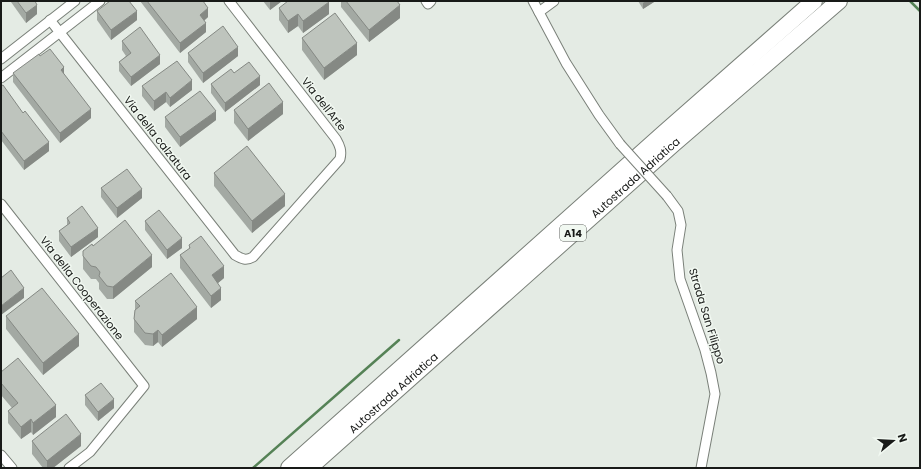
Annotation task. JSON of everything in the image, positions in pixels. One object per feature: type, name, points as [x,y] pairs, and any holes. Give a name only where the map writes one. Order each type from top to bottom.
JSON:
[{"type":"highway","name":"Autostrada Adriatica","points":[[289,468],[814,1]]},
{"type":"highway","name":"Autostrada Adriatica","points":[[309,468],[672,144],[839,1]]},
{"type":"street","points":[[1,59],[75,1]]},
{"type":"street","points":[[1,78],[100,1]]},
{"type":"street","name":"Via dell'Arte","points":[[229,1],[336,139],[340,146],[341,153],[340,159],[253,257]]},
{"type":"street","points":[[426,1],[428,4],[431,1]]},
{"type":"street","name":"Strada San Filippo","points":[[533,1],[566,63],[599,115],[620,144],[667,196],[678,211],[681,225],[677,250],[680,279],[705,350],[715,394],[702,468]]},
{"type":"street","points":[[539,12],[554,1]]},
{"type":"street","name":"Via della calzatura","points":[[50,20],[235,255],[244,260],[253,257]]},
{"type":"street","name":"Via della Cooperazione","points":[[1,204],[144,386],[90,452],[69,468]]},
{"type":"street","points":[[1,454],[12,468]]},
{"type":"building","points":[[17,1],[35,1],[37,5],[26,13]]},
{"type":"building","points":[[110,1],[129,1],[137,11],[111,30],[97,11]]},
{"type":"building","points":[[147,1],[203,1],[208,8],[200,15],[206,23],[180,43]]},
{"type":"building","points":[[288,1],[329,2],[303,21],[298,14],[288,21],[279,8]]},
{"type":"building","points":[[346,1],[397,1],[400,5],[369,30]]},
{"type":"building","points":[[335,13],[357,43],[324,68],[302,38]]},
{"type":"building","points":[[223,26],[238,47],[203,73],[188,53]]},
{"type":"building","points":[[140,27],[160,55],[131,77],[119,62],[131,53],[122,41]]},
{"type":"building","points":[[50,49],[64,67],[61,70],[91,109],[60,133],[13,73],[39,54],[40,56]]},
{"type":"building","points":[[177,61],[192,80],[170,98],[166,92],[154,101],[142,86]]},
{"type":"building","points":[[249,62],[260,76],[225,103],[211,84],[231,69],[234,73]]},
{"type":"building","points":[[269,83],[283,102],[248,129],[234,110]]},
{"type":"building","points":[[3,85],[23,113],[25,111],[49,142],[24,161],[1,131],[1,86]]},
{"type":"building","points":[[200,91],[216,111],[180,137],[165,117]]},
{"type":"building","points":[[247,146],[285,194],[252,221],[214,173]]},
{"type":"building","points":[[127,169],[142,189],[117,208],[101,188]]},
{"type":"building","points":[[82,206],[98,228],[71,247],[59,231],[70,223],[67,218]]},
{"type":"building","points":[[159,210],[182,238],[167,250],[145,221]]},
{"type":"building","points":[[125,220],[152,255],[113,287],[107,286],[99,276],[100,272],[96,267],[91,266],[83,256],[83,251],[92,244],[93,246]]},
{"type":"building","points":[[201,236],[224,266],[212,275],[221,288],[211,296],[180,255],[190,248],[189,245]]},
{"type":"building","points":[[11,270],[24,288],[1,306],[1,278]]},
{"type":"building","points":[[171,273],[197,307],[162,335],[158,330],[153,334],[145,333],[134,319],[135,310],[140,306],[135,301]]},
{"type":"building","points":[[42,288],[79,334],[43,363],[6,316]]},
{"type":"building","points":[[18,358],[56,405],[33,423],[31,419],[21,427],[8,411],[18,403],[1,383],[1,372]]},
{"type":"building","points":[[101,383],[114,399],[98,412],[85,395]]},
{"type":"building","points":[[66,414],[81,434],[47,461],[32,441]]},
{"type":"waterway","points":[[910,1],[920,11]]},
{"type":"waterway","points":[[253,468],[399,340]]}]
